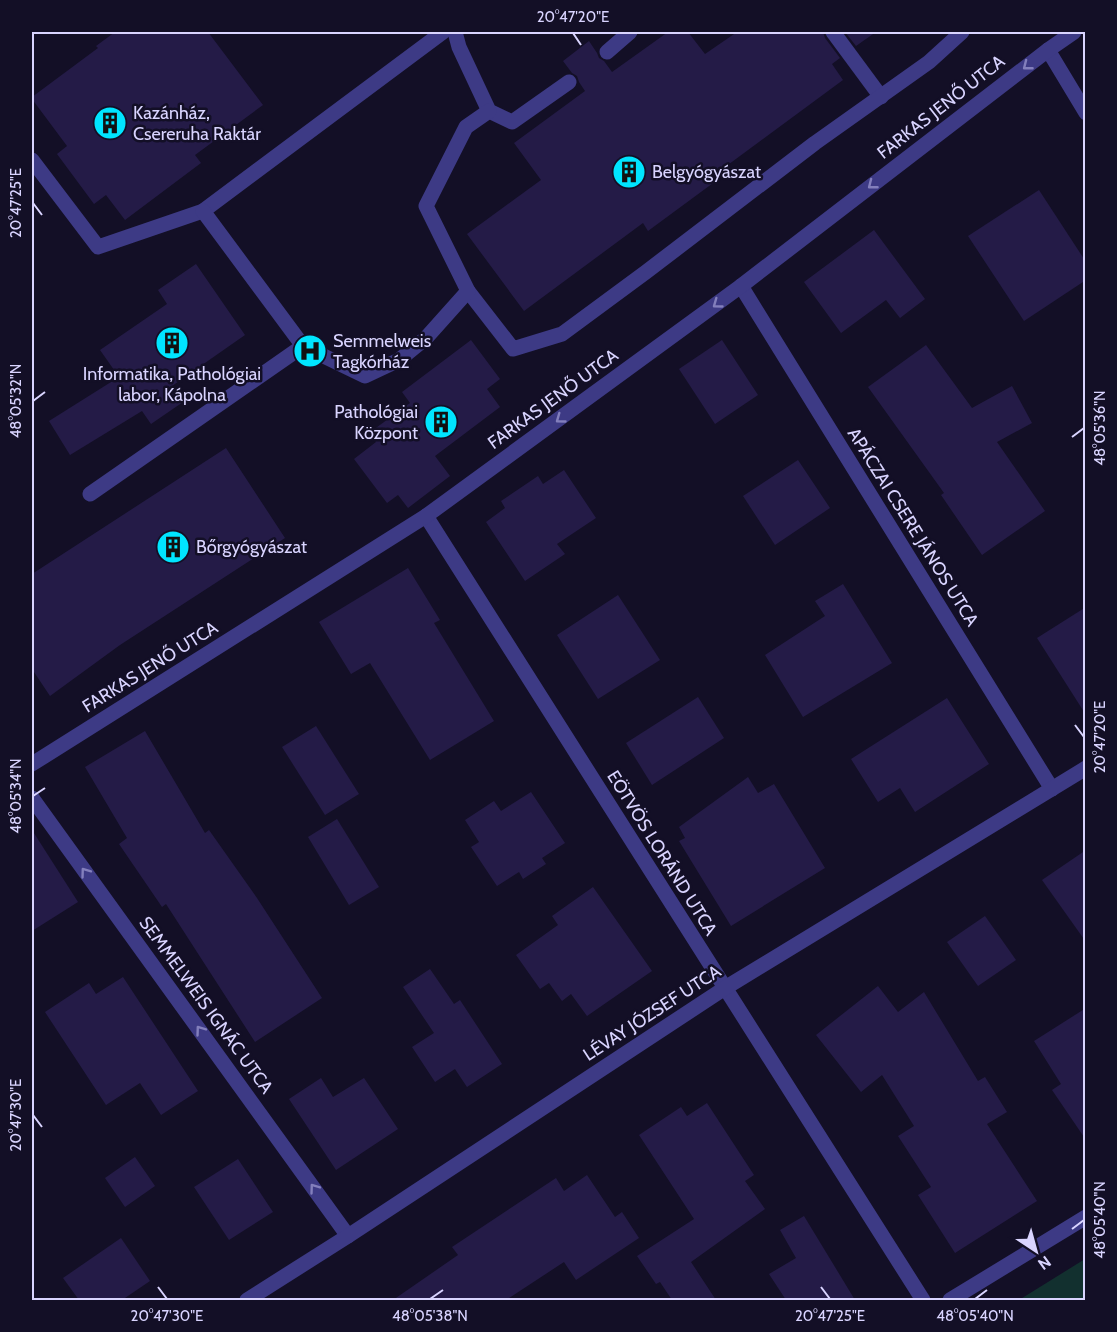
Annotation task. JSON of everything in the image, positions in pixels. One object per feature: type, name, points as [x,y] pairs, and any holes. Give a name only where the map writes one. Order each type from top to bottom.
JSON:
[{"type":"street","points":[[32,160],[98,247],[203,211],[443,32]]},
{"type":"street","points":[[455,32],[459,47],[489,111],[512,122],[569,82]]},
{"type":"street","points":[[607,52],[630,32]]},
{"type":"street","points":[[833,32],[881,97]]},
{"type":"street","points":[[489,111],[466,127],[426,206],[468,291],[513,349],[562,334],[815,143],[929,62],[962,32]]},
{"type":"street","name":"FARKAS JENŐ UTCA","points":[[32,764],[426,516],[741,286],[1074,32]]},
{"type":"street","points":[[1048,50],[1086,113]]},
{"type":"street","points":[[203,211],[303,346],[365,376],[399,360],[426,338],[468,291]]},
{"type":"street","name":"APÁCZAI CSERE JÁNOS UTCA","points":[[741,286],[1052,789]]},
{"type":"street","points":[[90,494],[303,346]]},
{"type":"street","name":"EÖTVÖS LORÁND UTCA","points":[[426,516],[923,1300]]},
{"type":"street","name":"LÉVAY JÓZSEF UTCA","points":[[247,1300],[725,988],[1086,768]]},
{"type":"street","name":"SEMMELWEIS IGNÁC UTCA","points":[[32,798],[348,1236]]},
{"type":"street","points":[[950,1300],[1086,1217]]},
{"type":"green space","points":[[1085,1259],[1085,1300],[1019,1300]]},
{"type":"building","name":"Kazánház, Csereruha Raktár","points":[[115,32],[208,32],[263,105],[195,155],[201,163],[125,220],[106,195],[94,204],[57,154],[67,146],[32,99]]},
{"type":"building","name":"Belgyógyászat","points":[[668,32],[688,32],[705,54],[737,32],[823,32],[840,58],[832,64],[843,80],[721,170],[724,175],[648,231],[643,223],[524,311],[467,234],[541,180],[514,143],[585,91],[577,76],[563,61],[589,41],[599,58],[612,72]]},
{"type":"building","points":[[845,32],[876,32],[856,46]]},
{"type":"building","points":[[1039,190],[1086,262],[1086,280],[1024,321],[968,236]]},
{"type":"building","points":[[874,230],[925,299],[900,318],[886,300],[841,333],[804,282]]},
{"type":"building","name":"Informatika, Pathológiai labor, Kápolna","points":[[196,264],[245,335],[172,386],[183,402],[151,424],[142,411],[70,455],[49,421],[119,377],[100,350],[167,304],[158,290]]},
{"type":"building","name":"Pathológiai Központ","points":[[471,340],[500,379],[487,389],[500,407],[435,456],[450,476],[408,508],[398,495],[387,503],[354,459],[376,442],[369,433],[410,403],[402,392]]},
{"type":"building","points":[[722,340],[758,395],[715,424],[679,369]]},
{"type":"building","points":[[926,345],[972,408],[1012,386],[1032,423],[997,442],[1045,511],[982,555],[941,495],[944,493],[868,387]]},
{"type":"building","name":"Bőrgyógyászat","points":[[226,448],[285,538],[120,645],[50,696],[32,669],[32,574]]},
{"type":"building","points":[[798,460],[830,508],[775,545],[743,496]]},
{"type":"building","points":[[564,470],[596,518],[557,544],[565,554],[525,581],[486,522],[505,508],[501,501],[538,476],[543,484]]},
{"type":"building","points":[[408,568],[440,620],[434,623],[494,721],[430,760],[370,663],[351,674],[319,622]]},
{"type":"building","points":[[843,584],[892,663],[803,717],[765,655],[825,616],[815,601]]},
{"type":"building","points":[[618,595],[660,660],[598,699],[557,635]]},
{"type":"building","points":[[1086,607],[1086,715],[1037,638]]},
{"type":"building","points":[[698,697],[724,738],[652,785],[626,743]]},
{"type":"building","points":[[947,698],[989,764],[915,812],[900,788],[878,802],[851,759]]},
{"type":"building","points":[[316,726],[359,794],[325,815],[282,747]]},
{"type":"building","points":[[145,731],[205,833],[209,830],[257,898],[322,998],[255,1042],[166,904],[162,907],[119,844],[127,838],[85,767]]},
{"type":"building","points":[[748,777],[758,793],[774,784],[825,868],[731,926],[679,841],[685,838],[679,827]]},
{"type":"building","points":[[531,792],[565,843],[542,858],[546,864],[523,879],[519,872],[497,886],[471,847],[479,842],[465,820],[494,801],[501,811]]},
{"type":"building","points":[[337,819],[379,887],[349,905],[308,837]]},
{"type":"building","points":[[32,830],[78,902],[32,931]]},
{"type":"building","points":[[1086,850],[1086,942],[1042,880]]},
{"type":"building","points":[[593,887],[652,971],[587,1016],[571,994],[562,1001],[549,983],[540,989],[516,955],[558,925],[552,916]]},
{"type":"building","points":[[985,916],[1016,960],[978,986],[947,942]]},
{"type":"building","points":[[430,969],[454,1004],[460,1000],[502,1064],[467,1087],[455,1069],[435,1082],[412,1047],[434,1033],[403,987]]},
{"type":"building","points":[[123,977],[198,1091],[161,1115],[140,1083],[106,1105],[45,1012],[89,983],[96,994]]},
{"type":"building","points":[[878,986],[898,1012],[924,992],[978,1081],[985,1077],[1007,1112],[987,1124],[1037,1201],[955,1253],[918,1195],[931,1187],[898,1136],[914,1126],[882,1075],[861,1092],[816,1035]]},
{"type":"building","points":[[1086,1008],[1086,1140],[1052,1090],[1061,1084],[1034,1041]]},
{"type":"building","points":[[321,1078],[333,1097],[364,1078],[398,1129],[336,1170],[289,1099]]},
{"type":"building","points":[[707,1103],[754,1175],[745,1181],[765,1209],[691,1262],[716,1300],[672,1300],[660,1282],[656,1284],[637,1256],[694,1219],[639,1135],[681,1107],[687,1116]]},
{"type":"building","points":[[135,1157],[155,1186],[125,1207],[105,1178]]},
{"type":"building","points":[[238,1159],[273,1212],[229,1240],[194,1187]]},
{"type":"building","points":[[587,1175],[615,1217],[622,1212],[639,1238],[576,1280],[564,1262],[506,1300],[393,1300],[458,1255],[452,1247],[556,1178],[564,1191]]},
{"type":"building","points":[[804,1216],[855,1300],[786,1300],[769,1274],[796,1258],[780,1230]]},
{"type":"building","points":[[121,1238],[150,1281],[122,1300],[79,1300],[63,1278]]},
{"type":"place","name":"Kazánház, Csereruha Raktár","points":[[110,123]]},
{"type":"place","name":"Belgyógyászat","points":[[629,172]]},
{"type":"place","name":"Informatika, Pathológiai labor, Kápolna","points":[[172,343]]},
{"type":"place","name":"Semmelweis Tagkórház","points":[[310,351]]},
{"type":"place","name":"Pathológiai Központ","points":[[441,422]]},
{"type":"place","name":"Bőrgyógyászat","points":[[173,547]]}]
